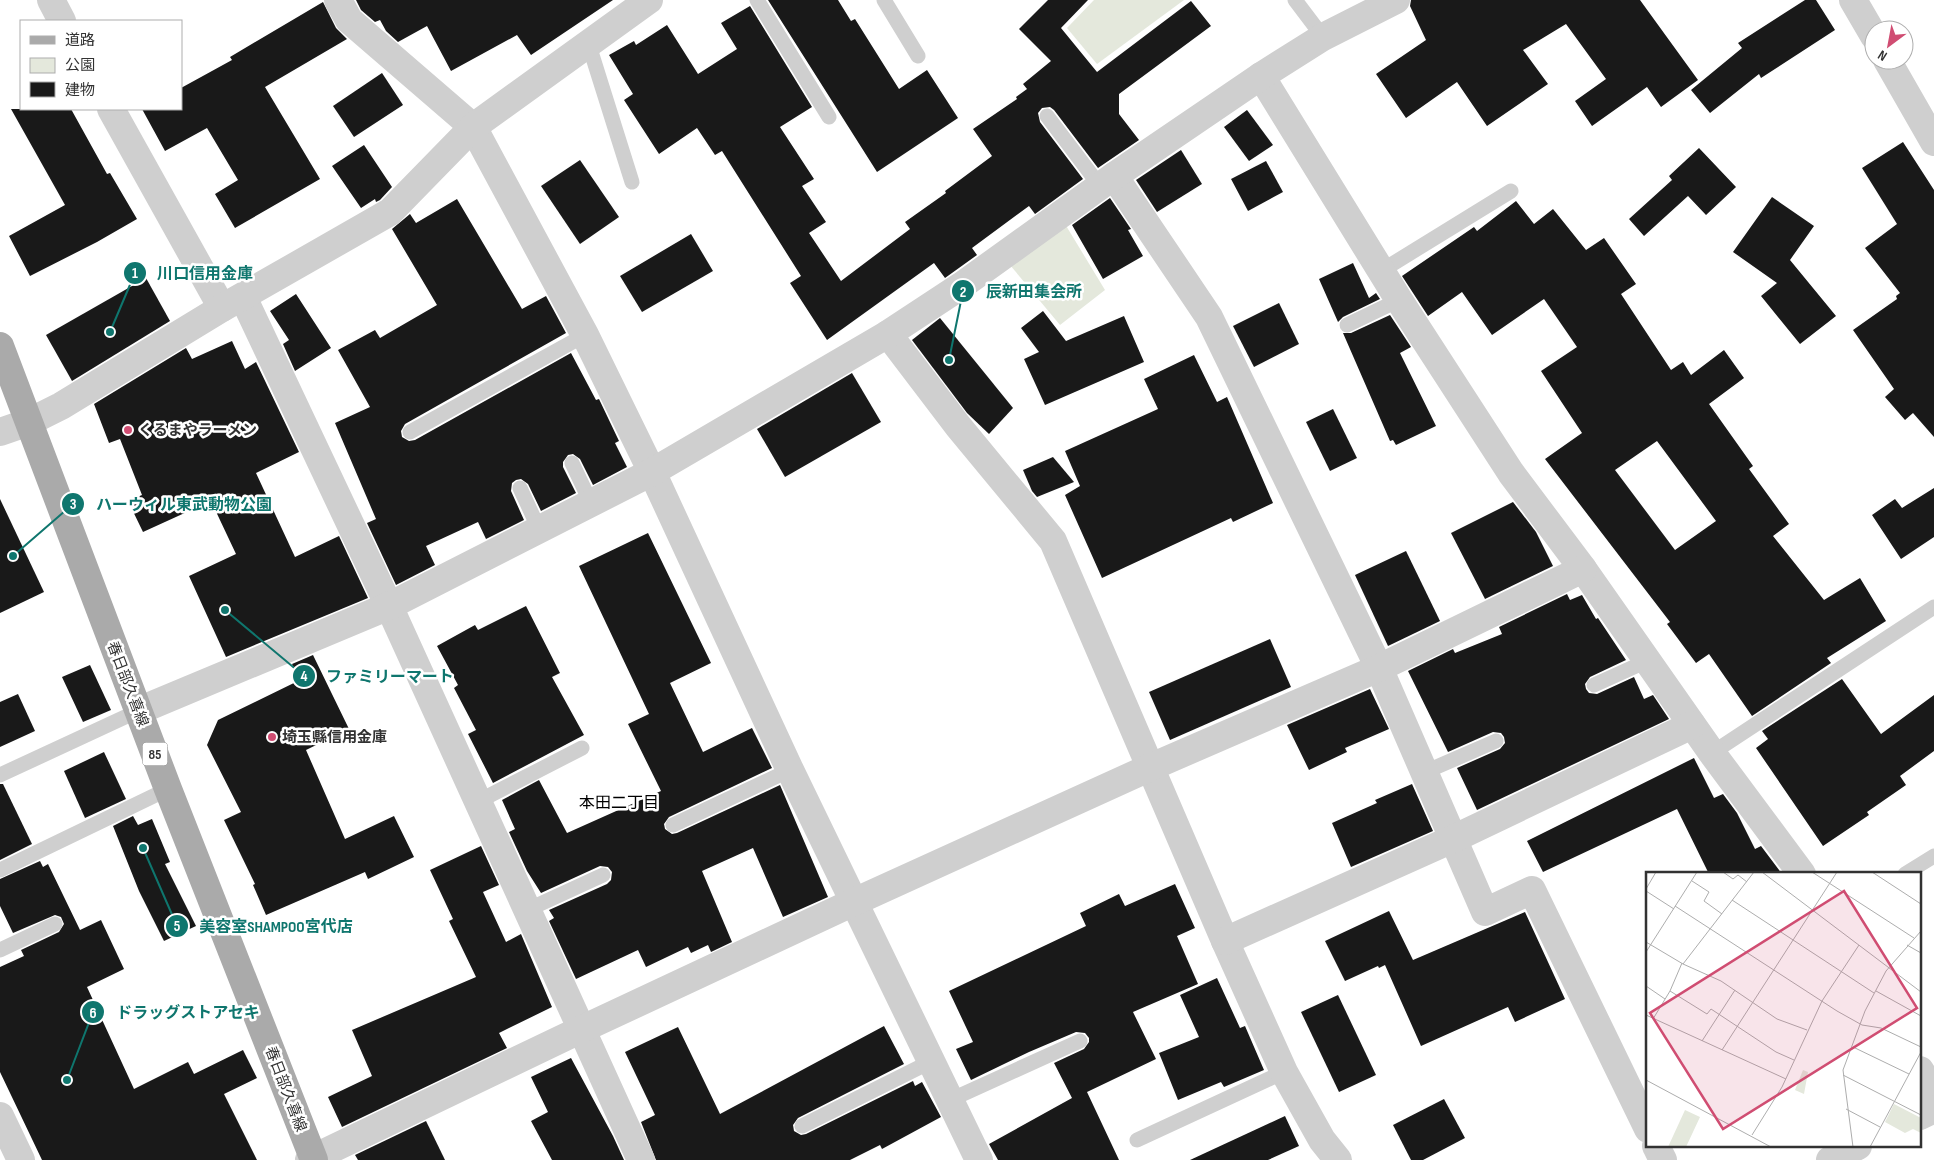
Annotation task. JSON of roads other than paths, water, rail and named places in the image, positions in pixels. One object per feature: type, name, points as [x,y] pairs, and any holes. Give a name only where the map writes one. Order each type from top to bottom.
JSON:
[{"type":"main road","name":"春日部久喜線","points":[[0,346],[138,711],[312,1159]]},
{"type":"street","points":[[50,0],[61,20]]},
{"type":"street","points":[[338,0],[349,20],[473,127],[585,335],[652,472],[790,770],[932,1061],[978,1160]]},
{"type":"street","points":[[138,711],[389,606],[652,472],[888,334],[961,286],[1107,181],[1261,76],[1322,37],[1396,0]]},
{"type":"street","points":[[1853,0],[1865,20]]},
{"type":"street","points":[[0,432],[29,422],[61,406],[390,212],[473,127],[640,2]]},
{"type":"street","points":[[1894,70],[1934,142]]},
{"type":"street","points":[[1261,76],[1399,300],[1511,473],[1584,569],[1692,725],[1801,872]]},
{"type":"street","points":[[112,110],[233,303],[389,606],[580,1030],[641,1160]]},
{"type":"street","points":[[1107,181],[1209,317],[1379,668],[1455,838],[1484,912],[1532,890],[1646,1125]]},
{"type":"street","points":[[888,334],[958,426],[1053,542],[1225,941],[1284,1072],[1322,1140],[1338,1160]]},
{"type":"street","points":[[312,1159],[580,1030],[854,902],[1151,767],[1379,668],[1584,569]]},
{"type":"street","points":[[1225,941],[1455,838],[1692,725]]},
{"type":"street","points":[[1922,1073],[1934,1093]]},
{"type":"street","points":[[1922,1115],[1934,1109]]},
{"type":"street","points":[[0,1116],[21,1160]]},
{"type":"street","points":[[1657,1148],[1663,1160]]},
{"type":"street","points":[[1830,1160],[1854,1148]]},
{"type":"lane","points":[[757,0],[829,117]]},
{"type":"lane","points":[[884,0],[918,56]]},
{"type":"lane","points":[[1294,0],[1322,37]]},
{"type":"lane","points":[[588,42],[632,182]]},
{"type":"lane","points":[[1047,116],[1107,181]]},
{"type":"lane","points":[[1381,271],[1511,191]]},
{"type":"lane","points":[[1347,325],[1399,300]]},
{"type":"lane","points":[[410,432],[585,335]]},
{"type":"lane","points":[[572,463],[591,503]]},
{"type":"lane","points":[[520,488],[539,529]]},
{"type":"lane","points":[[1712,752],[1934,607]]},
{"type":"lane","points":[[1594,685],[1647,661]]},
{"type":"lane","points":[[0,775],[138,711]]},
{"type":"lane","points":[[1425,772],[1496,741]]},
{"type":"lane","points":[[477,802],[582,748]]},
{"type":"lane","points":[[673,825],[790,770]]},
{"type":"lane","points":[[0,870],[168,788]]},
{"type":"lane","points":[[1908,872],[1934,856]]},
{"type":"lane","points":[[527,910],[603,875]]},
{"type":"lane","points":[[0,950],[55,924]]},
{"type":"lane","points":[[950,1100],[1080,1042]]},
{"type":"lane","points":[[802,1126],[932,1061]]},
{"type":"lane","points":[[1137,1140],[1284,1072]]},
{"type":"place","name":"川口信用金庫","points":[[110,332]]},
{"type":"place","name":"辰新田集会所","points":[[949,360]]},
{"type":"place","name":"くるまやラーメン","points":[[128,430]]},
{"type":"place","name":"ハーウィル東武動物公園","points":[[13,556]]},
{"type":"place","name":"ファミリーマート","points":[[225,610]]},
{"type":"place","name":"埼玉縣信用金庫","points":[[272,737]]},
{"type":"place","name":"美容室SHAMPOO宮代店","points":[[143,848]]},
{"type":"place","name":"ドラッグストアセキ","points":[[67,1080]]},
{"type":"district","name":"本田二丁目","points":[[619,802]]}]
